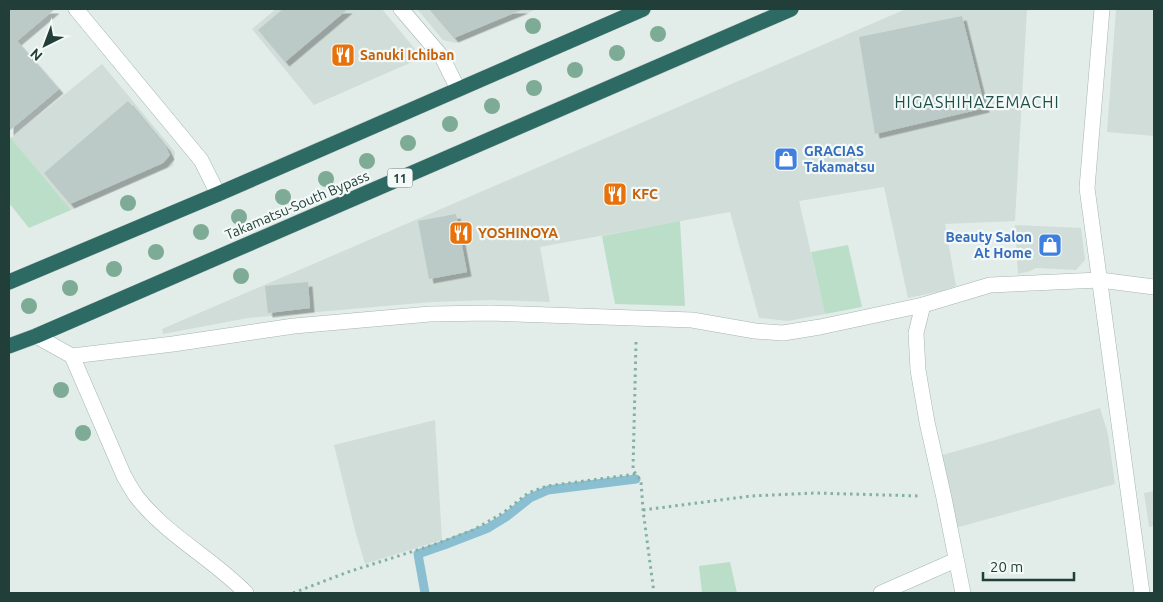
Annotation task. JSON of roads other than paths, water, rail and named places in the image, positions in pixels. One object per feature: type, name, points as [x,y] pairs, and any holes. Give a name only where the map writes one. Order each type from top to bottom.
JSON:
[{"type":"highway","points":[[9,282],[218,194],[643,9]]},
{"type":"highway","name":"Takamatsu-South Bypass","points":[[9,346],[36,336],[791,9]]},
{"type":"street","points":[[76,9],[201,160],[218,194]]},
{"type":"street","points":[[401,9],[442,57],[458,90]]},
{"type":"street","points":[[1102,9],[1087,188],[1142,593]]},
{"type":"street","points":[[36,336],[72,356],[173,344],[294,326],[430,314],[490,313],[692,320],[755,331],[784,333],[923,305],[990,285],[1100,280],[1154,287]]},
{"type":"street","points":[[923,305],[916,333],[918,370],[926,422],[944,498],[963,593]]},
{"type":"street","points":[[72,356],[124,476],[135,495],[170,530],[246,593]]},
{"type":"street","points":[[881,593],[956,560]]},
{"type":"waterway","points":[[425,593],[418,554],[488,528],[506,517],[530,498],[548,490],[636,479]]},
{"type":"place","name":"Sanuki Ichiban","points":[[343,55]]},
{"type":"place","name":"GRACIAS Takamatsu","points":[[786,159]]},
{"type":"place","name":"KFC","points":[[615,194]]},
{"type":"place","name":"YOSHINOYA","points":[[461,233]]},
{"type":"place","name":"Beauty Salon At Home","points":[[1050,245]]},
{"type":"district","name":"HIGASHIHAZEMACHI","points":[[977,102]]}]
